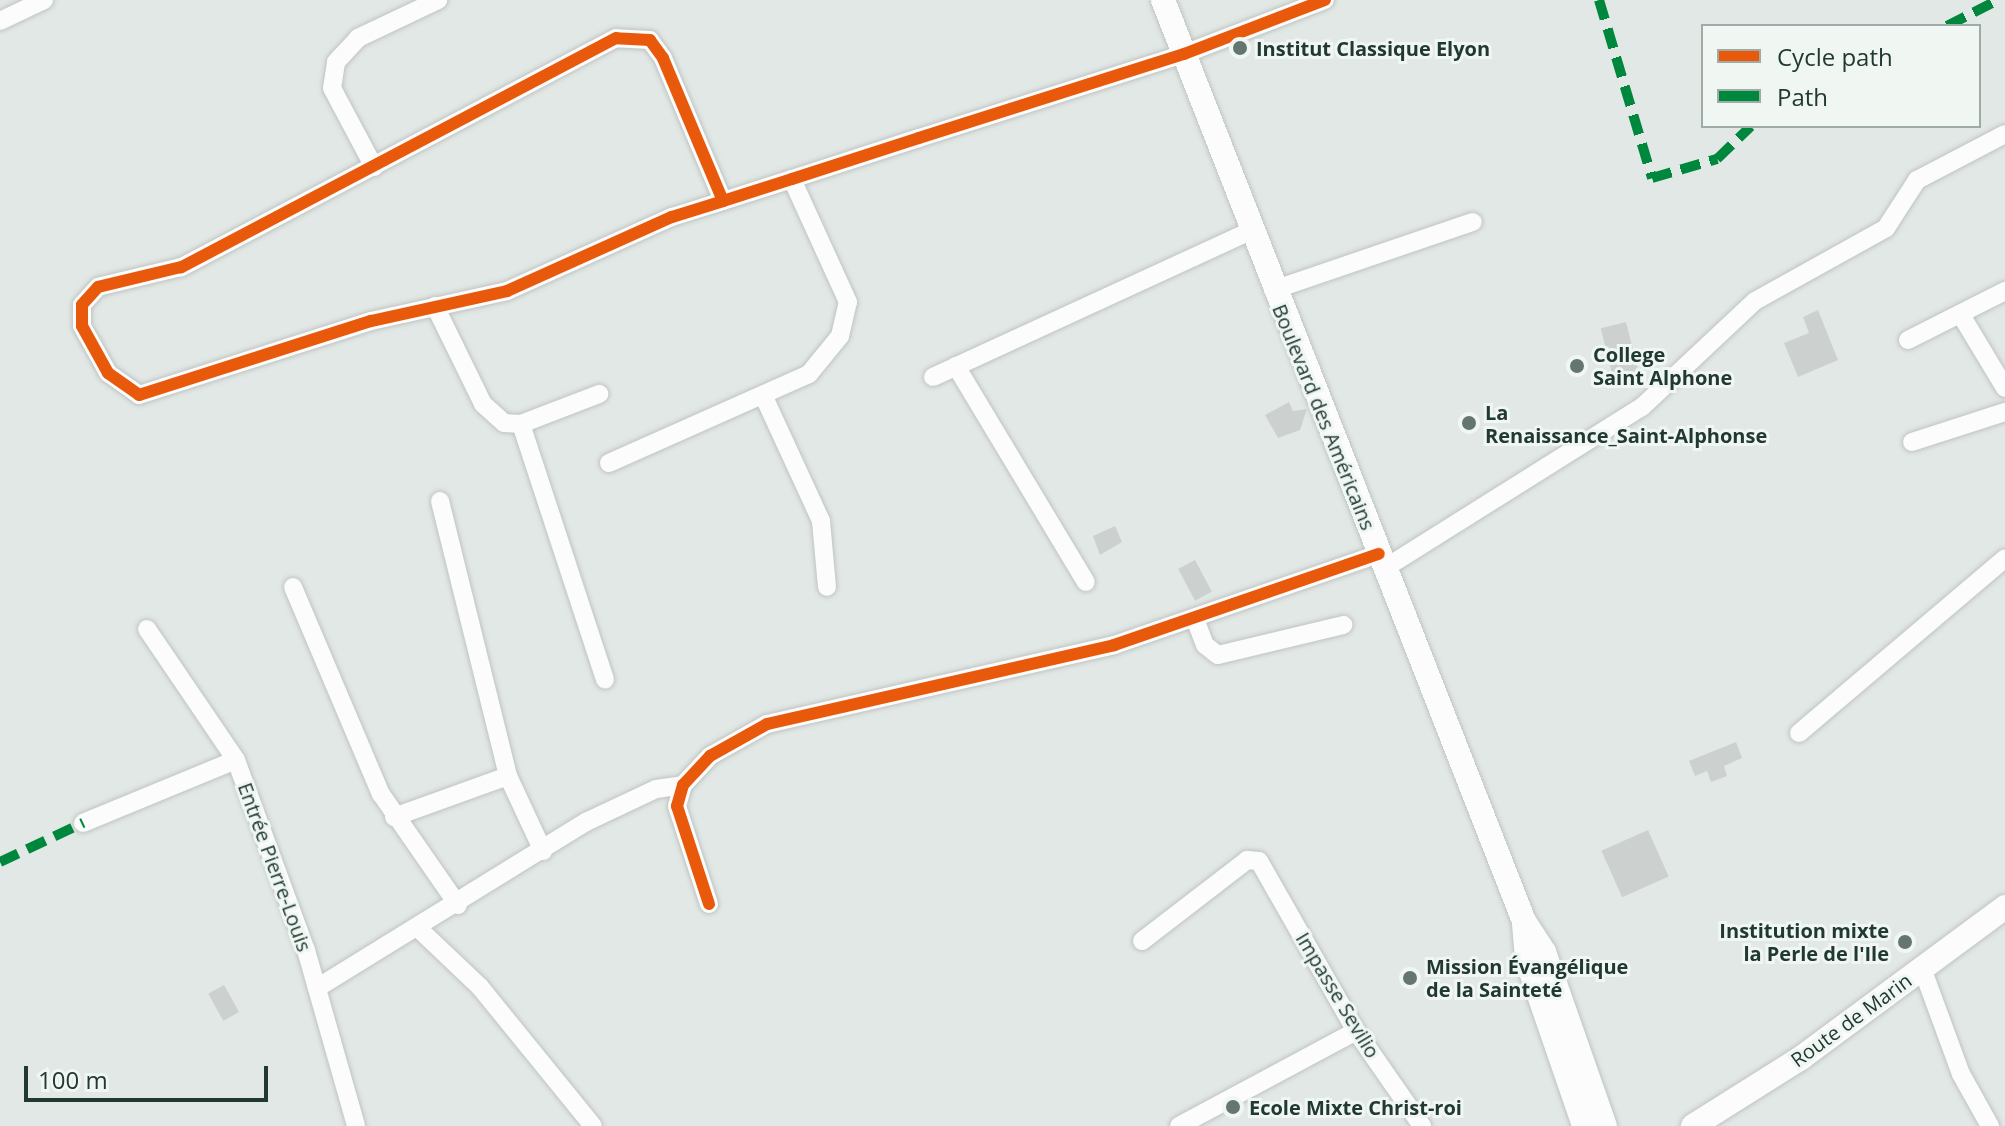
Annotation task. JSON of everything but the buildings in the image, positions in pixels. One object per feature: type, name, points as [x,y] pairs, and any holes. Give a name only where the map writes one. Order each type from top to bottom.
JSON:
[{"type":"main road","name":"Boulevard des Américains","points":[[1163,0],[1273,290],[1524,921],[1544,952],[1605,1126]]},
{"type":"main road","name":"Route de Marin","points":[[1693,1126],[2005,907]]},
{"type":"main road","name":"Boulevard des Américains","points":[[1524,921],[1527,960],[1584,1126]]},
{"type":"street","points":[[0,21],[44,0]]},
{"type":"street","points":[[374,167],[332,88],[336,62],[358,38],[438,0]]},
{"type":"street","points":[[723,201],[663,58],[638,35],[616,38],[181,267],[98,287],[82,305],[82,326],[108,373],[139,395],[435,306],[535,281],[723,201],[1184,54],[1325,0]]},
{"type":"street","points":[[709,904],[677,806],[683,785],[710,756],[767,724],[1055,660],[1382,561],[1642,407],[1755,301],[1886,228],[1917,180],[2005,134]]},
{"type":"street","points":[[609,463],[764,397],[809,374],[847,321],[848,302],[824,236],[792,179]]},
{"type":"street","points":[[1273,290],[1473,222]]},
{"type":"street","points":[[933,377],[1250,231]]},
{"type":"street","points":[[1908,340],[2005,292]]},
{"type":"street","points":[[435,306],[483,404],[504,423],[521,424],[599,394]]},
{"type":"street","points":[[1961,315],[2005,388]]},
{"type":"street","points":[[956,366],[1086,582]]},
{"type":"street","points":[[764,397],[821,521],[827,587]]},
{"type":"street","points":[[1912,442],[2005,412]]},
{"type":"street","points":[[521,424],[605,680]]},
{"type":"street","points":[[440,501],[508,776],[543,851]]},
{"type":"street","points":[[1799,733],[2003,566]]},
{"type":"street","points":[[293,587],[394,817],[458,905]]},
{"type":"street","points":[[1195,619],[1205,645],[1218,655],[1343,625]]},
{"type":"street","name":"Entrée Pierre-Louis","points":[[147,629],[236,760],[317,988],[356,1126]]},
{"type":"street","points":[[83,823],[236,760]]},
{"type":"street","points":[[394,817],[508,776]]},
{"type":"street","points":[[317,988],[420,930],[625,802],[683,785]]},
{"type":"street","name":"Impasse Sevilio","points":[[1142,941],[1247,860],[1259,861],[1356,1031],[1422,1126]]},
{"type":"street","points":[[420,930],[480,987],[593,1126]]},
{"type":"street","points":[[1922,968],[1961,1074],[1990,1126]]},
{"type":"street","points":[[1179,1126],[1356,1031]]},
{"type":"marked path","points":[[1599,0],[1652,178],[1717,159],[1749,128]]},
{"type":"marked path","points":[[1951,24],[1998,0]]},
{"type":"marked path","points":[[0,862],[83,823]]},
{"type":"cycle path","points":[[723,201],[663,58],[650,40],[616,38],[181,267],[98,287],[82,305],[82,326],[108,373],[139,395],[371,321],[507,291],[672,217],[723,201],[792,179],[919,138],[1184,54],[1325,0]]},
{"type":"cycle path","points":[[709,904],[677,806],[683,785],[710,756],[767,724],[1114,645],[1379,554]]},
{"type":"place","name":"Institut Classique Elyon","points":[[1240,48]]},
{"type":"place","name":"College Saint Alphone","points":[[1577,366]]},
{"type":"place","name":"La Renaissance_Saint-Alphonse","points":[[1469,423]]},
{"type":"place","name":"Institution mixte la Perle de l'Ile","points":[[1905,942]]},
{"type":"place","name":"Mission Évangélique de la Sainteté","points":[[1410,978]]},
{"type":"place","name":"Ecole Mixte Christ-roi","points":[[1233,1107]]}]
